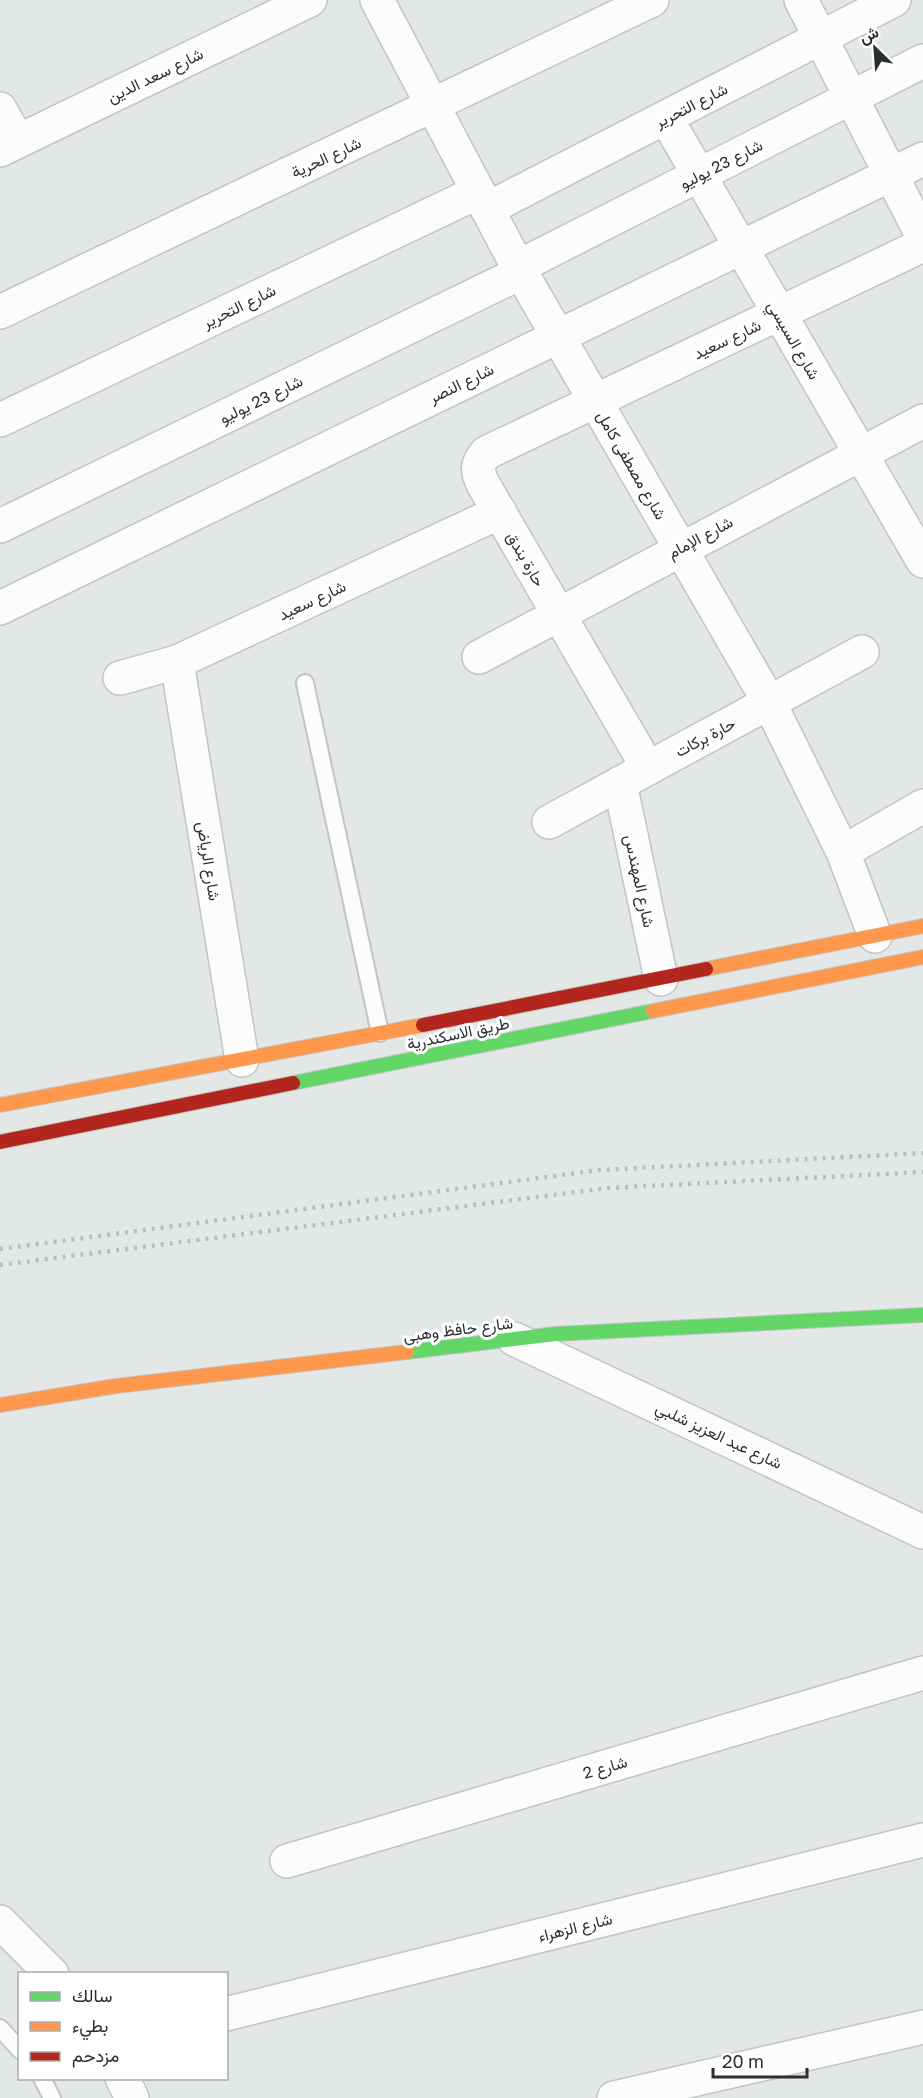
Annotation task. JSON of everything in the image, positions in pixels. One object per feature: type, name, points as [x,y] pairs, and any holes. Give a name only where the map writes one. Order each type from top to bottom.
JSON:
[{"type":"main road","name":"طريق الاسكندرية","points":[[0,1104],[242,1060],[923,926]]},
{"type":"main road","name":"طريق الاسكندرية","points":[[3,1141],[923,957]]},
{"type":"main road","name":"شارع حافظ وهبى","points":[[0,1405],[128,1385],[555,1334],[923,1315]]},
{"type":"street","name":"شارع سعد الدين","points":[[9,146],[310,0]]},
{"type":"street","name":"شارع مصطفى كامل","points":[[377,0],[520,269],[769,702],[843,852],[875,936]]},
{"type":"street","name":"شارع الحرية","points":[[0,312],[432,107],[651,0]]},
{"type":"street","points":[[801,0],[923,237]]},
{"type":"street","name":"شارع التحرير","points":[[0,420],[666,118],[894,0]]},
{"type":"street","name":"شارع 23 يوليو","points":[[0,526],[520,269],[923,61]]},
{"type":"street","points":[[0,109],[9,146]]},
{"type":"street","name":"شارع السيسي","points":[[666,118],[923,561]]},
{"type":"street","name":"شارع النصر","points":[[0,608],[923,159]]},
{"type":"street","name":"شارع سعيد","points":[[595,402],[923,245]]},
{"type":"street","name":"حارة بندق","points":[[595,402],[486,453],[479,462],[477,472],[558,614],[634,776]]},
{"type":"street","name":"شارع الإمام","points":[[479,657],[923,420]]},
{"type":"street","name":"شارع سعيد","points":[[120,678],[177,662],[500,512]]},
{"type":"street","name":"حارة بركات","points":[[549,822],[862,652]]},
{"type":"street","name":"شارع الرياض","points":[[177,662],[242,1060]]},
{"type":"street","name":"شارع المهندس","points":[[634,776],[661,978]]},
{"type":"street","points":[[843,852],[923,806]]},
{"type":"street","points":[[0,1104],[3,1141]]},
{"type":"street","name":"شارع عبد العزيز شلبي","points":[[514,1339],[923,1532]]},
{"type":"street","name":"شارع 2","points":[[287,1861],[923,1673]]},
{"type":"street","name":"شارع الزهراء","points":[[228,2014],[923,1840]]},
{"type":"street","points":[[0,1922],[50,1972]]},
{"type":"street","points":[[614,2098],[923,2027]]},
{"type":"street","points":[[123,2080],[132,2098]]},
{"type":"lane","points":[[305,682],[380,1033]]},
{"type":"lane","points":[[0,2028],[18,2048]]},
{"type":"lane","points":[[43,2080],[52,2098]]},
{"type":"railway","points":[[0,1249],[600,1170],[923,1153]]},
{"type":"railway","points":[[0,1265],[608,1188],[923,1172]]},
{"type":"traffic: fast","points":[[293,1083],[653,1011]]},
{"type":"traffic: fast","points":[[407,1352],[555,1334],[923,1315]]},
{"type":"traffic: slow","points":[[706,969],[923,926]]},
{"type":"traffic: slow","points":[[653,1011],[923,957]]},
{"type":"traffic: slow","points":[[0,1105],[423,1025]]},
{"type":"traffic: slow","points":[[0,1405],[116,1386],[407,1352]]},
{"type":"traffic: jam","points":[[423,1025],[706,969]]},
{"type":"traffic: jam","points":[[0,1142],[293,1083]]}]
